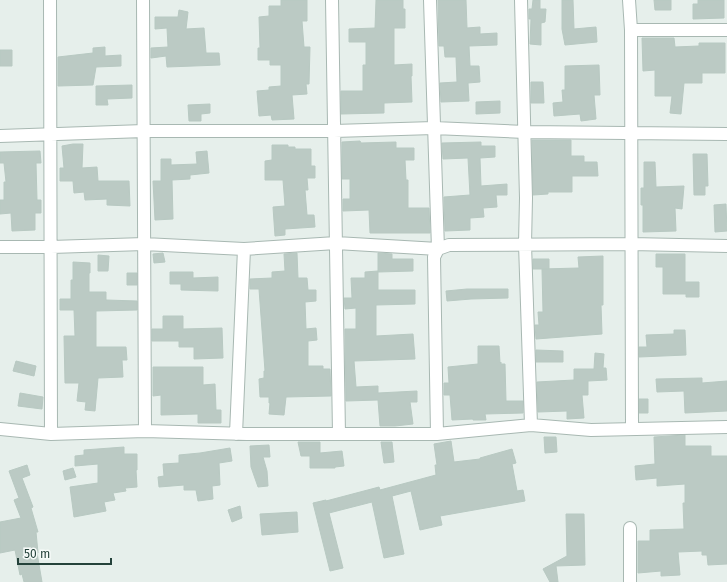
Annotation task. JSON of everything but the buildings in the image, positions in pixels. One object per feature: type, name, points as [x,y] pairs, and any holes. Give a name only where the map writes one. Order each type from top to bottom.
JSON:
[{"type":"street","points":[[50,0],[52,434]]},
{"type":"street","points":[[143,0],[145,432]]},
{"type":"street","points":[[332,0],[339,434]]},
{"type":"street","points":[[430,0],[438,249],[434,257],[437,434]]},
{"type":"street","points":[[521,0],[525,132],[525,244],[531,425]]},
{"type":"street","points":[[629,0],[631,30],[630,134],[632,429]]},
{"type":"street","points":[[631,30],[727,30]]},
{"type":"street","points":[[0,136],[144,131],[334,131],[434,128],[525,132],[727,134]]},
{"type":"street","points":[[0,247],[144,244],[244,249],[336,244],[438,249],[449,245],[525,244],[727,246]]},
{"type":"street","points":[[236,434],[244,249]]},
{"type":"street","points":[[0,430],[52,434],[145,432],[236,434],[437,434],[531,425],[591,430],[727,426]]},
{"type":"street","points":[[630,528],[630,582]]}]
